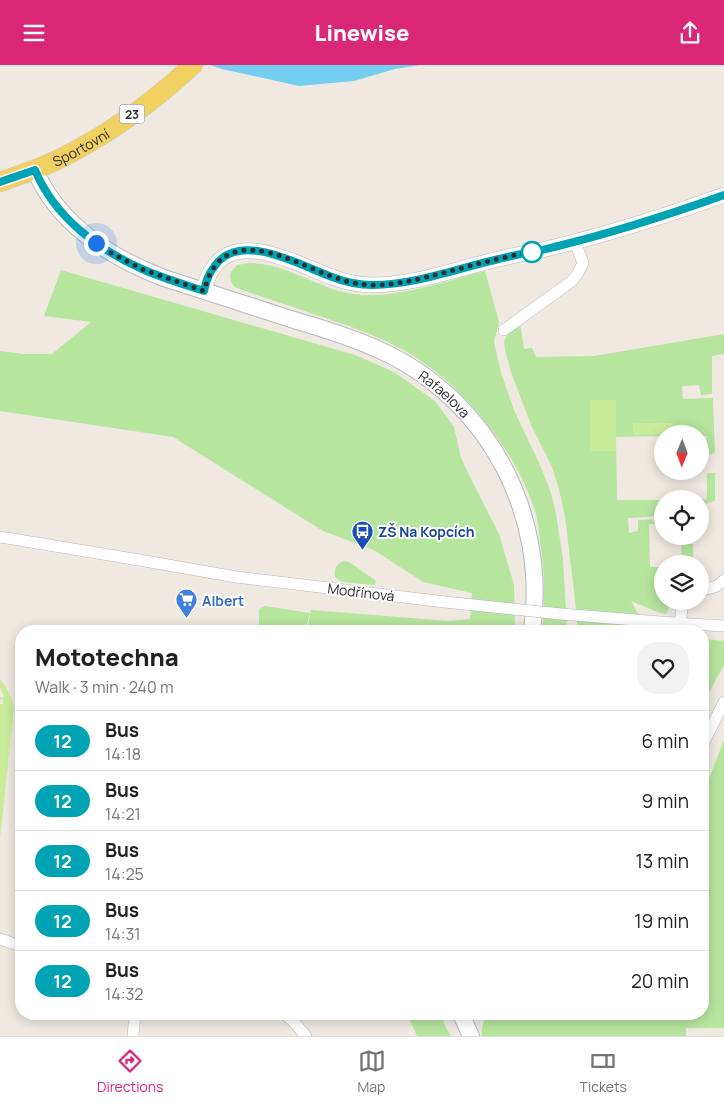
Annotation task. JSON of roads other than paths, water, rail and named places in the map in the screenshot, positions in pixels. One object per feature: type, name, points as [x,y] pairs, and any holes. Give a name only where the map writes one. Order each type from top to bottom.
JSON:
[{"type":"main road","name":"Sportovní","points":[[35,170],[58,160],[96,139],[144,106],[193,65]]},
{"type":"main road","name":"23","points":[[0,182],[35,170]]},
{"type":"main road","name":"Rafaelova","points":[[35,170],[44,189],[61,211],[96,243],[113,254],[144,270],[347,337],[386,353],[420,373],[458,405],[486,437],[498,456],[512,482],[526,519],[534,571],[535,601],[533,625]]},
{"type":"main road","points":[[464,1020],[471,1036]]},
{"type":"street","points":[[204,291],[207,278],[220,259],[240,251],[264,252],[282,257],[345,281],[373,285],[388,284],[420,279],[497,259],[553,248],[638,225],[724,195]]},
{"type":"street","points":[[504,330],[572,281],[583,263],[574,242]]},
{"type":"street","name":"Modřínová","points":[[0,537],[236,577],[561,614],[724,626]]},
{"type":"street","points":[[709,588],[720,585],[724,580]]},
{"type":"street","points":[[680,623],[682,610]]},
{"type":"street","points":[[709,732],[724,702]]},
{"type":"street","points":[[0,939],[15,944]]},
{"type":"street","points":[[133,1036],[134,1020]]},
{"type":"street","points":[[292,1020],[306,1036]]},
{"type":"water","points":[[210,65],[420,65],[395,69],[354,81],[299,86]]},
{"type":"place","name":"ZŠ Na Kopcích","points":[[362,550]]},
{"type":"place","name":"Albert","points":[[186,619]]}]
